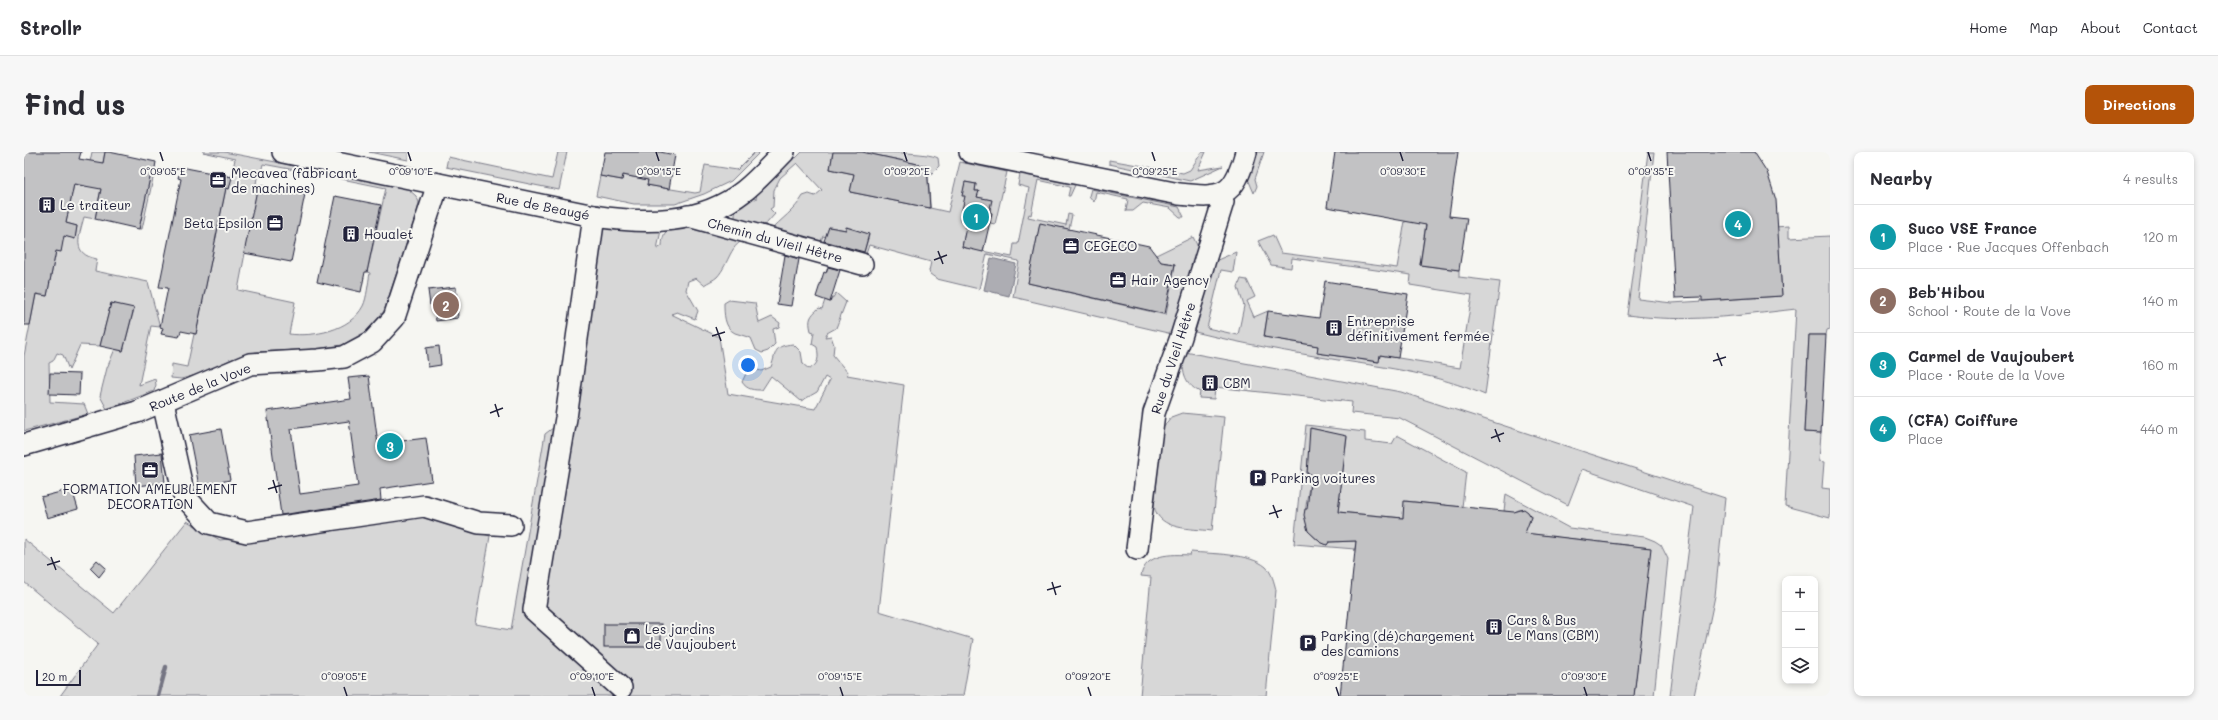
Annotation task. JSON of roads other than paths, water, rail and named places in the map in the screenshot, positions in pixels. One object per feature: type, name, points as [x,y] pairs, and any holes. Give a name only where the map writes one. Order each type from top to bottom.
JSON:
[{"type":"street","name":"Rue de Beaugé","points":[[283,152],[594,216],[646,222],[688,216],[713,208],[743,192],[784,152]]},
{"type":"street","points":[[970,152],[1178,194],[1206,197],[1219,195],[1236,182],[1246,152]]},
{"type":"street","name":"Route de la Vove","points":[[24,444],[122,417],[163,402],[250,364],[344,357],[372,342],[394,318],[438,184]]},
{"type":"street","name":"Rue du Vieil Hêtre","points":[[1137,549],[1154,413],[1181,337],[1223,202],[1219,195]]},
{"type":"street","points":[[594,216],[567,411],[534,610],[621,688]]},
{"type":"street","name":"Chemin du Vieil Hêtre","points":[[688,216],[862,264]]},
{"type":"street","points":[[163,402],[184,496],[209,523],[247,532],[424,506],[479,523],[511,525]]},
{"type":"waterway","points":[[158,696],[166,667]]},
{"type":"place","name":"Mecavea (fabricant de machines)","points":[[218,180]]},
{"type":"place","name":"Le traiteur","points":[[47,205]]},
{"type":"place","name":"Suco VSE France","points":[[976,217]]},
{"type":"place","name":"Beta Epsilon","points":[[275,223]]},
{"type":"place","name":"(CFA) Coiffure","points":[[1738,224]]},
{"type":"place","name":"Houalet","points":[[351,234]]},
{"type":"place","name":"CEGECO","points":[[1071,246]]},
{"type":"place","name":"Hair Agency","points":[[1118,280]]},
{"type":"place","name":"Beb'Hibou","points":[[446,305]]},
{"type":"place","name":"Entreprise définitivement fermée","points":[[1334,328]]},
{"type":"place","name":"CBM","points":[[1210,383]]},
{"type":"place","name":"Carmel de Vaujoubert","points":[[390,446]]},
{"type":"place","name":"FORMATION AMEUBLEMENT DECORATION","points":[[150,470]]},
{"type":"place","name":"Parking voitures","points":[[1258,478]]},
{"type":"place","name":"Cars & Bus Le Mans (CBM)","points":[[1494,627]]},
{"type":"place","name":"Les jardins de Vaujoubert","points":[[632,636]]},
{"type":"place","name":"Parking (dé)chargement des camions","points":[[1308,643]]}]
